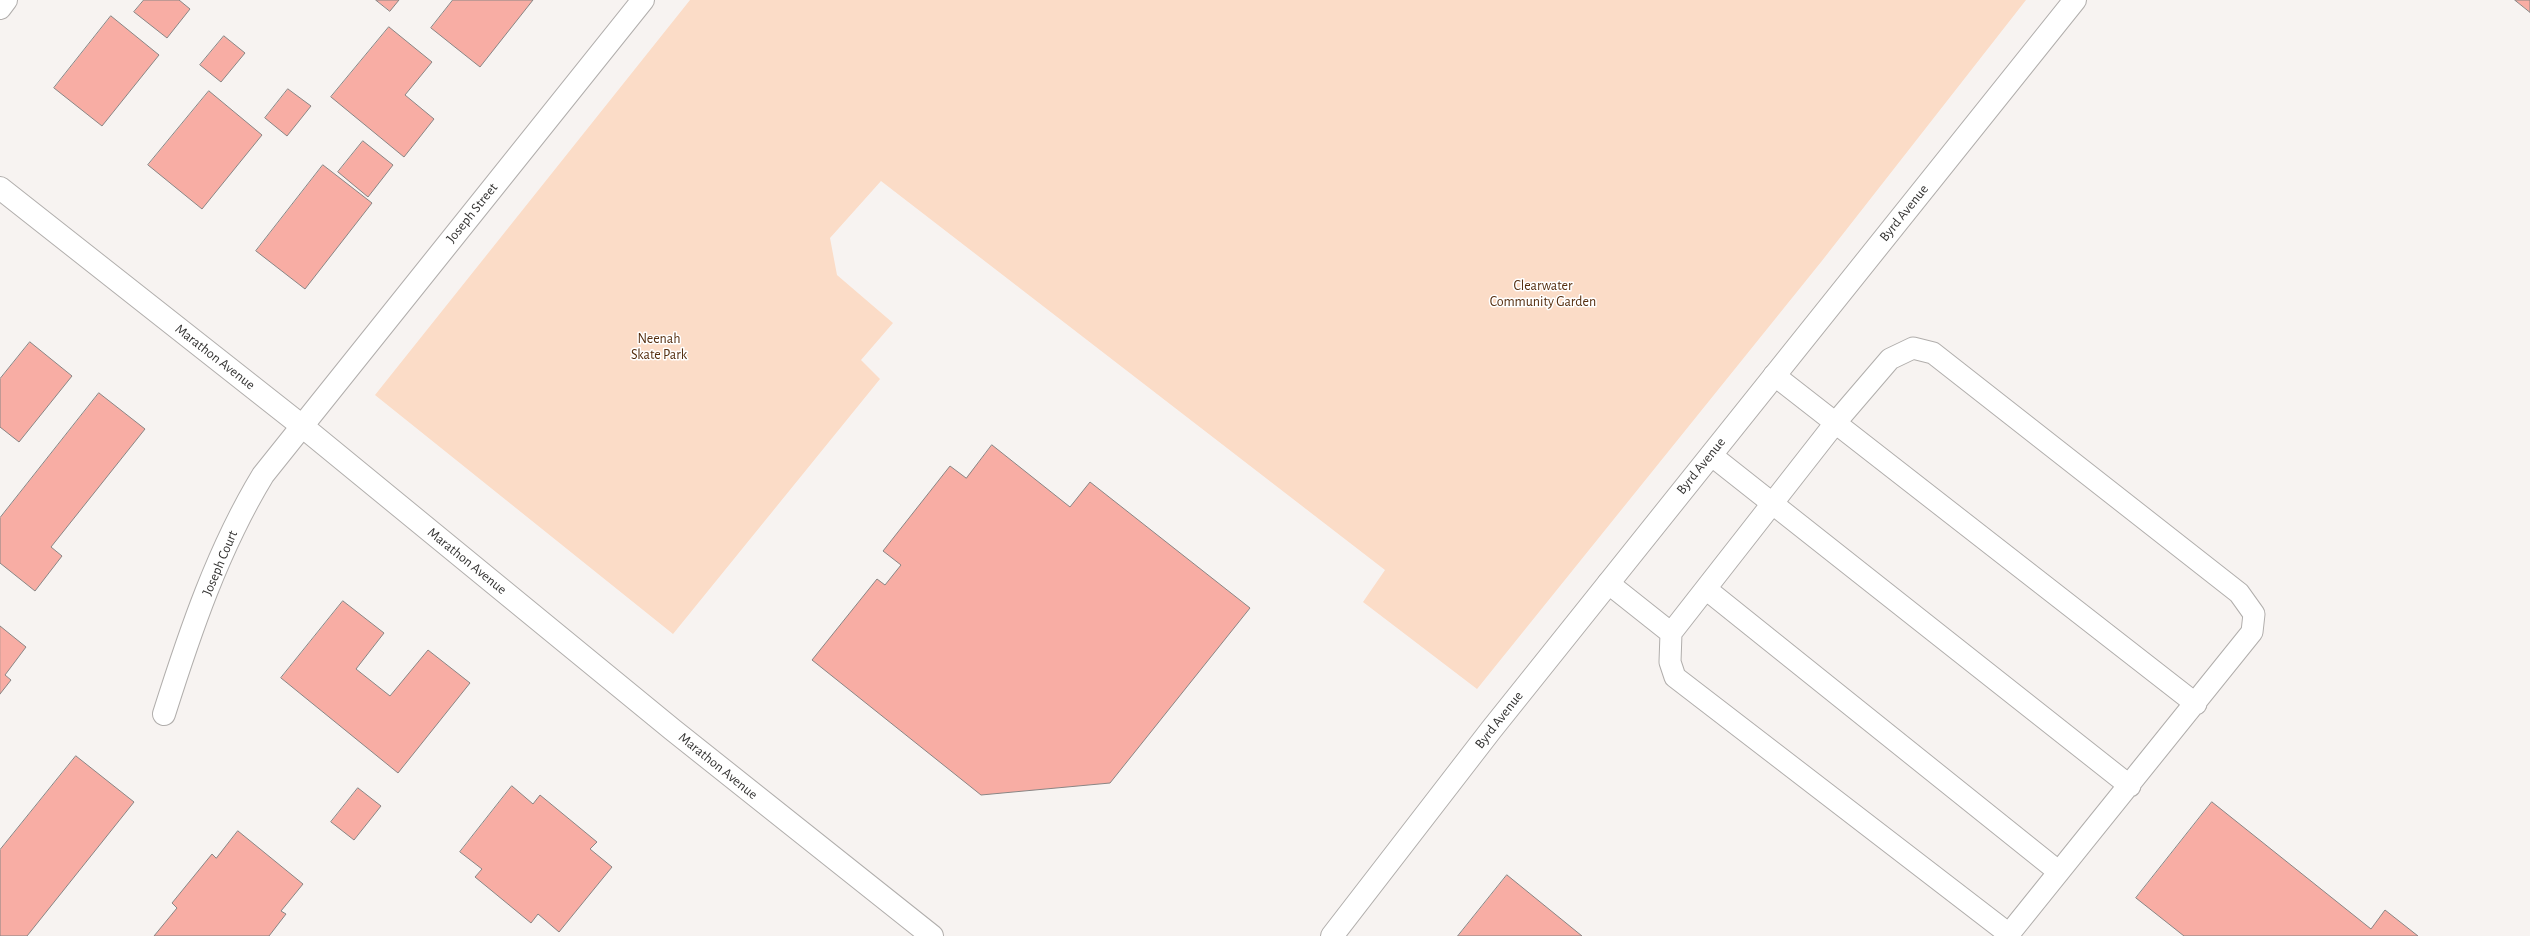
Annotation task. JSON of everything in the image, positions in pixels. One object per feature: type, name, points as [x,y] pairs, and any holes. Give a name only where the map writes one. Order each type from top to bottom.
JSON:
[{"type":"street","points":[[0,8],[6,0]]},
{"type":"street","name":"Joseph Street","points":[[302,426],[643,0]]},
{"type":"street","name":"Byrd Avenue","points":[[1332,936],[1491,730],[2074,0]]},
{"type":"street","name":"Marathon Avenue","points":[[0,188],[302,426],[725,772],[932,936]]},
{"type":"street","name":"Joseph Court","points":[[164,714],[203,603],[246,502],[263,475],[302,426]]},
{"type":"lane","points":[[1913,348],[1932,353],[2239,593],[2254,614],[2252,632],[2196,704],[2009,934],[1675,677],[1670,662],[1671,633],[1836,422],[1890,359],[1913,348]]},
{"type":"lane","points":[[1774,375],[2196,704]]},
{"type":"lane","points":[[1711,455],[1774,503],[2130,786]]},
{"type":"lane","points":[[1608,583],[1671,633]]},
{"type":"lane","points":[[1706,589],[2059,872]]},
{"type":"green space","points":[[690,0],[2026,0],[1821,262],[1477,689],[1363,602],[1385,570],[881,181],[830,238],[837,275],[893,323],[861,360],[880,379],[673,634],[375,395]]},
{"type":"building","points":[[144,0],[179,0],[190,9],[167,38],[134,12]]},
{"type":"building","points":[[376,0],[399,0],[390,11]]},
{"type":"building","points":[[453,0],[533,0],[480,67],[431,28]]},
{"type":"building","points":[[2515,0],[2530,0],[2530,12]]},
{"type":"building","points":[[111,16],[159,55],[102,126],[54,88]]},
{"type":"building","points":[[389,27],[432,62],[405,95],[434,119],[404,157],[331,97]]},
{"type":"building","points":[[224,36],[245,53],[221,82],[200,65]]},
{"type":"building","points":[[288,89],[311,106],[287,136],[265,118]]},
{"type":"building","points":[[209,91],[262,135],[202,209],[148,165]]},
{"type":"building","points":[[363,141],[393,165],[368,197],[338,172]]},
{"type":"building","points":[[323,165],[372,203],[305,289],[256,251]]},
{"type":"building","points":[[30,342],[72,376],[19,442],[0,427],[0,379]]},
{"type":"building","points":[[99,393],[145,429],[51,547],[62,556],[35,591],[0,563],[0,518]]},
{"type":"building","points":[[992,445],[1070,507],[1090,482],[1250,608],[1110,783],[981,795],[812,660],[877,579],[885,585],[901,565],[883,551],[950,466],[966,478]]},
{"type":"building","points":[[343,601],[384,633],[356,669],[390,696],[428,650],[470,683],[398,773],[281,678]]},
{"type":"building","points":[[0,626],[26,647],[5,675],[11,680],[0,694]]},
{"type":"building","points":[[76,756],[134,802],[27,936],[0,936],[0,850]]},
{"type":"building","points":[[512,786],[533,804],[540,795],[597,842],[590,849],[612,867],[559,932],[538,914],[531,923],[475,877],[482,869],[460,852]]},
{"type":"building","points":[[358,788],[381,806],[354,840],[331,822]]},
{"type":"building","points":[[2212,802],[2371,929],[2385,910],[2418,936],[2184,936],[2136,898]]},
{"type":"building","points":[[238,831],[303,884],[281,911],[286,914],[269,936],[154,936],[177,908],[172,903],[212,854],[216,858]]},
{"type":"building","points":[[1507,875],[1582,936],[1458,936]]},
{"type":"park label","name":"Clearwater Community Garden","points":[[1543,294]]},
{"type":"park label","name":"Neenah Skate Park","points":[[659,348]]}]
